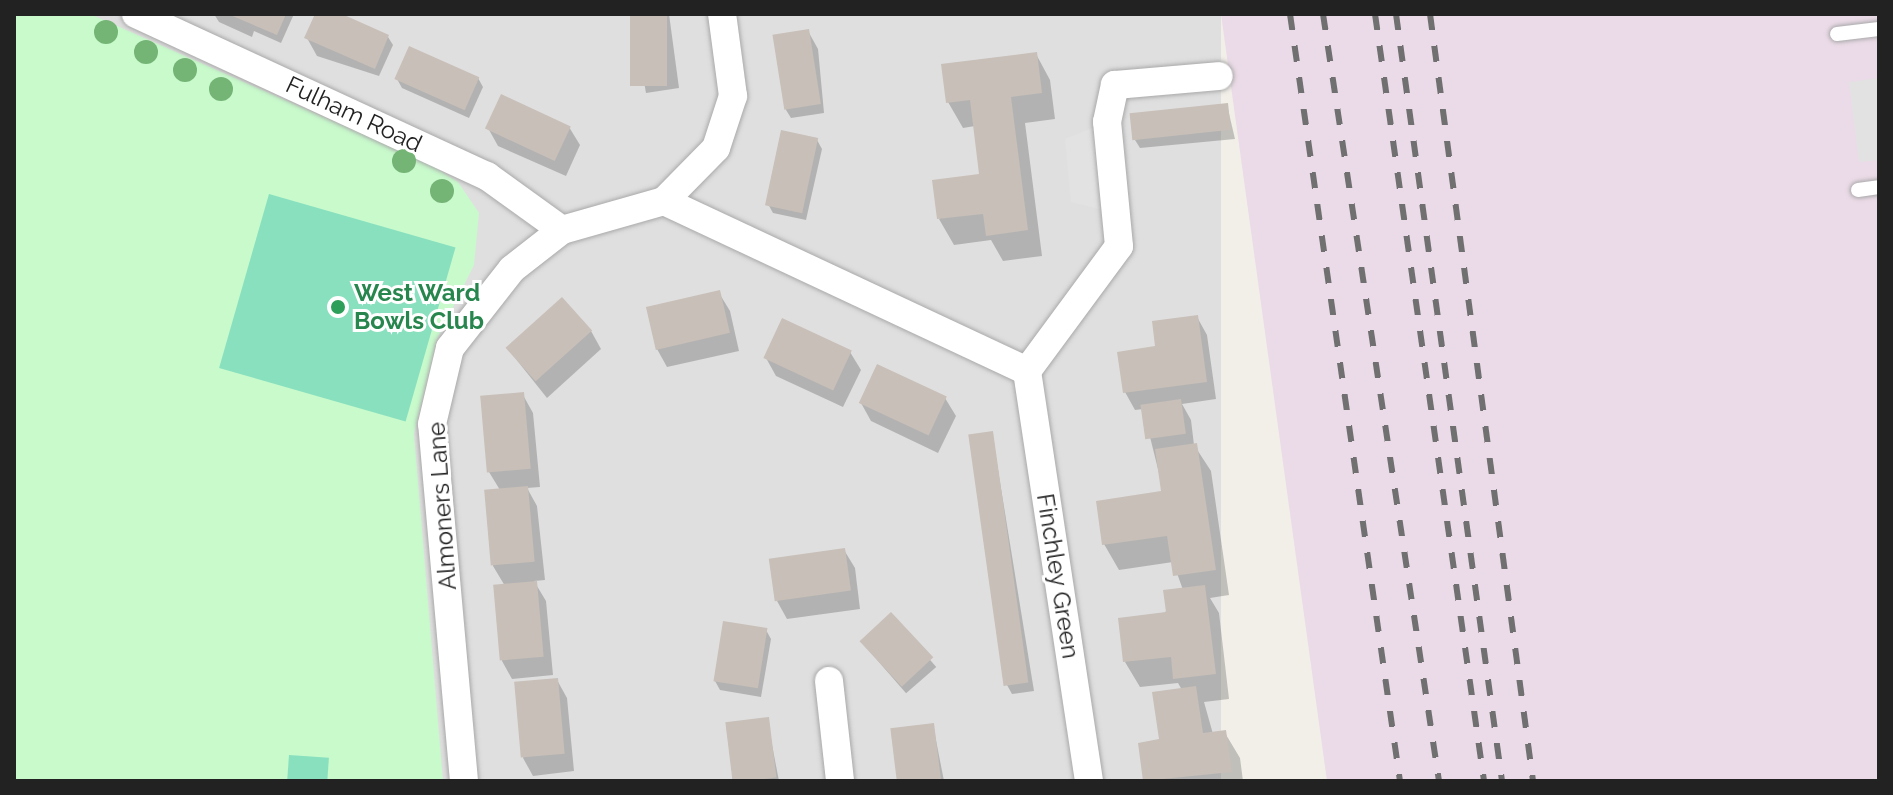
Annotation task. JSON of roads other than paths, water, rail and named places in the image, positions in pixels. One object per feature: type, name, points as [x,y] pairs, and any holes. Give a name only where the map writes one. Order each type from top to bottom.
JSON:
[{"type":"street","name":"Fulham Road","points":[[136,14],[487,176],[562,230]]},
{"type":"street","points":[[562,230],[664,201],[716,148],[733,96],[722,14]]},
{"type":"street","points":[[664,201],[1027,371],[1119,246],[1107,122],[1115,85],[1219,76]]},
{"type":"street","name":"Almoners Lane","points":[[464,781],[432,424],[450,348],[512,269],[562,230]]},
{"type":"street","name":"Finchley Green","points":[[1027,371],[1089,781]]},
{"type":"street","points":[[829,681],[840,781]]},
{"type":"lane","points":[[1837,34],[1879,29]]},
{"type":"lane","points":[[1858,190],[1879,187]]},
{"type":"railway","points":[[1290,14],[1400,781]]},
{"type":"railway","points":[[1323,14],[1439,781]]},
{"type":"railway","points":[[1375,14],[1484,781]]},
{"type":"railway","points":[[1396,14],[1502,781]]},
{"type":"railway","points":[[1430,14],[1533,781]]},
{"type":"place","name":"West Ward Bowls Club","points":[[338,307]]}]
